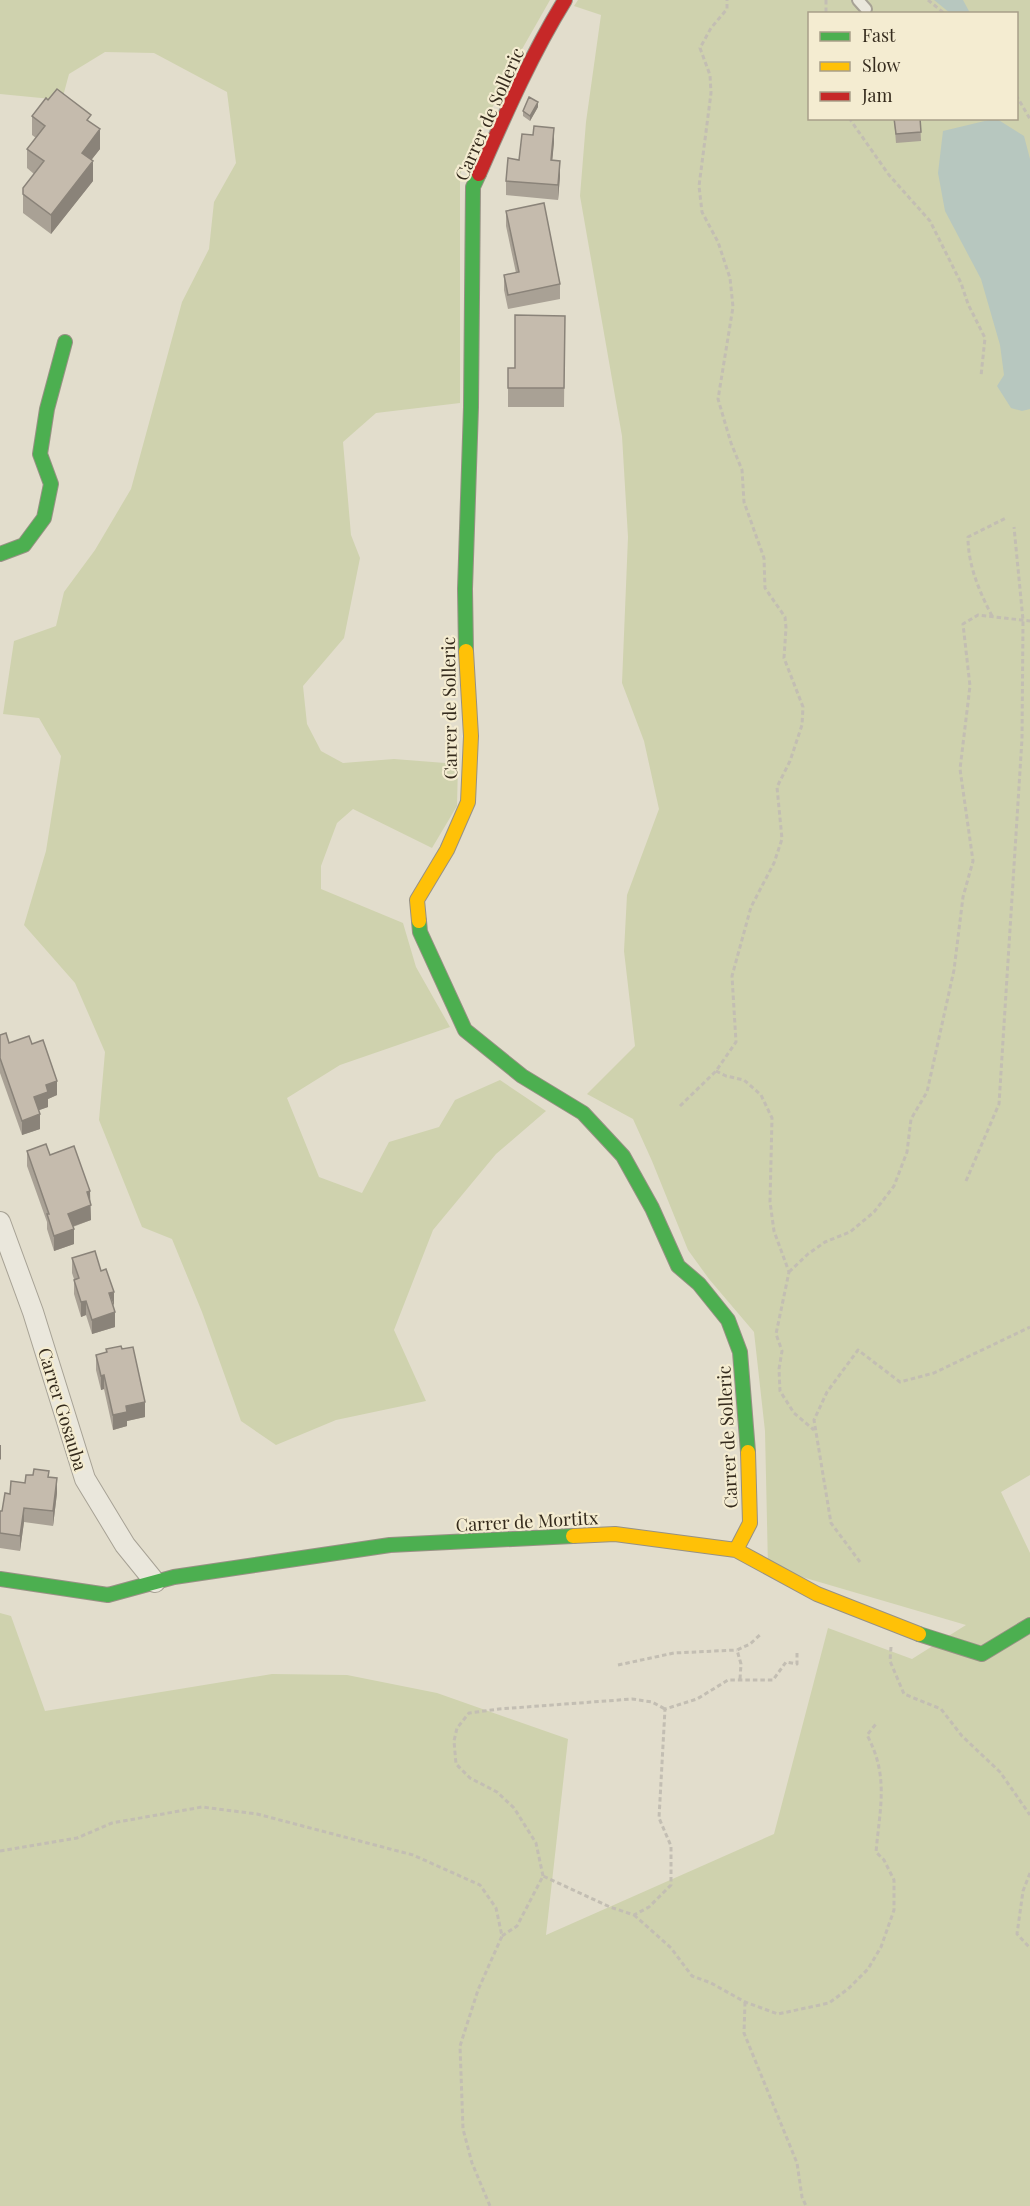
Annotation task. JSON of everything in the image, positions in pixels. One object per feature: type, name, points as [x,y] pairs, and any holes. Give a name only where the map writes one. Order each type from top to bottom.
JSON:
[{"type":"street","name":"Carrer de Solleric","points":[[565,0],[550,24],[510,104],[473,187],[471,407],[465,589],[466,670],[471,736],[468,802],[447,850],[417,900],[420,932],[465,1030],[522,1076],[583,1113],[623,1156],[652,1208],[678,1266],[699,1284],[728,1320],[740,1352],[747,1438],[750,1523],[736,1550]]},
{"type":"street","points":[[0,554],[24,545],[44,518],[51,484],[40,454],[47,409],[65,342]]},
{"type":"street","name":"Carrer Gosauba","points":[[0,1222],[33,1312],[85,1479],[125,1545],[155,1582]]},
{"type":"street","name":"Carrer de Mortitx","points":[[0,1579],[108,1595],[174,1577],[390,1545],[615,1534],[736,1550],[817,1594],[892,1625],[982,1654],[1030,1625]]},
{"type":"path","points":[[680,1106],[716,1071],[736,1042],[732,976],[751,907],[774,863],[782,839],[777,787],[790,760],[802,725],[803,707],[784,658],[786,628],[784,617],[765,588],[764,558],[744,502],[742,470],[718,399],[733,307],[730,278],[718,242],[702,212],[699,186],[711,93],[710,75],[700,48],[711,28],[727,9],[727,0]]},
{"type":"path","points":[[928,0],[943,12]]},
{"type":"path","points":[[1018,97],[1030,119]]},
{"type":"path","points":[[850,120],[889,176],[930,221],[985,338],[981,376]]},
{"type":"path","points":[[992,616],[980,594],[968,554],[968,537],[1006,518]]},
{"type":"path","points":[[966,1181],[999,1104],[1022,739],[1023,620],[1014,526]]},
{"type":"path","points":[[789,1272],[808,1254],[825,1242],[850,1232],[874,1212],[894,1186],[907,1152],[911,1119],[927,1092],[954,970],[963,897],[973,861],[960,769],[970,686],[963,624],[978,615],[1030,621]]},
{"type":"path","points":[[716,1071],[744,1080],[761,1095],[772,1118],[770,1202],[774,1231],[789,1272],[776,1334],[782,1351],[778,1369],[780,1391],[794,1413],[816,1431]]},
{"type":"path","points":[[860,1562],[831,1523],[814,1420],[827,1392],[858,1350],[900,1382],[934,1373],[1030,1328]]},
{"type":"path","points":[[892,1625],[890,1661],[904,1694],[941,1709],[962,1736],[1000,1772],[1030,1815]]},
{"type":"path","points":[[618,1665],[674,1653],[736,1650],[750,1644],[761,1634]]},
{"type":"path","points":[[736,1650],[741,1664],[740,1679]]},
{"type":"path","points":[[490,2206],[472,2163],[463,2128],[460,2046],[478,1990],[502,1936],[517,1926],[543,1876],[536,1843],[514,1808],[497,1792],[470,1778],[456,1764],[454,1741],[457,1728],[470,1713],[499,1709],[632,1699],[652,1702],[665,1709],[696,1699],[728,1680],[773,1680],[786,1662],[797,1664],[797,1650]]},
{"type":"path","points":[[634,1915],[649,1907],[671,1885],[671,1846],[659,1818],[665,1709]]},
{"type":"path","points":[[543,1876],[610,1907],[634,1915],[671,1948],[692,1976],[711,1983],[745,2002],[778,2014],[829,2003],[848,1989],[868,1969],[881,1947],[894,1910],[894,1880],[884,1860],[876,1852],[883,1781],[876,1751],[867,1735],[876,1724]]},
{"type":"path","points":[[0,1851],[77,1838],[112,1823],[166,1812],[202,1807],[257,1814],[413,1855],[480,1885],[496,1908],[502,1936]]},
{"type":"path","points":[[1030,1873],[1023,1891],[1017,1934],[1030,1948]]},
{"type":"path","points":[[745,2002],[744,2033],[797,2163],[802,2197],[806,2206]]},
{"type":"green space","points":[[0,0],[550,0],[513,65],[460,174],[460,403],[376,413],[343,442],[351,535],[360,558],[344,638],[303,686],[307,724],[321,751],[343,763],[394,759],[458,764],[457,806],[432,848],[353,809],[337,823],[321,866],[321,889],[403,923],[416,967],[450,1027],[340,1065],[287,1098],[319,1177],[362,1193],[389,1142],[439,1127],[455,1100],[500,1080],[546,1111],[496,1154],[433,1230],[394,1330],[426,1401],[336,1420],[276,1445],[241,1421],[202,1312],[172,1239],[142,1227],[99,1120],[105,1052],[75,983],[24,925],[46,851],[61,756],[39,718],[3,714],[14,641],[56,626],[64,592],[95,550],[131,489],[182,302],[209,249],[214,202],[236,163],[227,92],[154,53],[105,52],[69,74],[62,100],[0,94]]},
{"type":"green space","points":[[578,0],[1030,0],[1030,1475],[1001,1492],[1030,1553],[1030,2206],[0,2206],[0,1613],[11,1616],[45,1711],[272,1674],[347,1675],[437,1693],[568,1739],[546,1935],[774,1834],[828,1628],[912,1659],[966,1625],[768,1567],[765,1431],[754,1332],[709,1279],[688,1250],[633,1119],[587,1094],[635,1046],[624,951],[627,895],[659,809],[644,741],[622,683],[628,537],[622,436],[580,196],[586,122],[601,15],[574,6]]},
{"type":"shaded area","points":[[934,0],[963,0],[969,12],[949,12]]},
{"type":"shaded area","points":[[989,120],[999,120],[1024,136],[1030,159],[1030,409],[1022,411],[1011,408],[997,386],[1004,375],[1000,345],[981,279],[945,211],[938,173],[943,131]]},
{"type":"building","points":[[57,89],[91,115],[87,120],[100,129],[82,153],[93,161],[51,215],[23,194],[23,188],[44,161],[27,149],[45,126],[32,116],[46,98],[48,100]]},
{"type":"building","points":[[529,97],[538,102],[530,116],[523,111]]},
{"type":"building","points":[[894,120],[920,120],[921,132],[896,134]]},
{"type":"building","points":[[534,126],[554,128],[551,160],[560,161],[558,185],[506,181],[508,158],[519,160],[522,134],[533,135]]},
{"type":"building","points":[[544,203],[560,284],[508,295],[504,275],[519,272],[506,211]]},
{"type":"building","points":[[515,315],[565,316],[564,388],[508,388],[508,368],[515,368]]},
{"type":"building","points":[[6,1033],[9,1043],[29,1036],[32,1044],[43,1040],[57,1081],[46,1085],[48,1092],[34,1097],[40,1114],[22,1121],[0,1058],[0,1035]]},
{"type":"building","points":[[46,1144],[50,1155],[74,1146],[90,1191],[87,1192],[91,1205],[68,1214],[74,1229],[54,1236],[47,1214],[49,1214],[27,1151]]},
{"type":"building","points":[[95,1251],[101,1271],[106,1269],[114,1292],[109,1293],[115,1312],[92,1320],[86,1301],[81,1302],[74,1280],[79,1278],[72,1258]]},
{"type":"building","points":[[121,1346],[122,1349],[133,1347],[145,1402],[126,1406],[127,1412],[113,1415],[104,1375],[101,1376],[96,1355],[107,1352],[106,1349]]},
{"type":"building","points":[[34,1469],[49,1471],[48,1477],[57,1478],[53,1511],[24,1508],[20,1536],[0,1533],[0,1511],[2,1511],[5,1493],[10,1494],[11,1481],[25,1483],[26,1475],[33,1475]]},
{"type":"traffic: fast","points":[[466,651],[465,589],[471,407],[473,187],[479,174]]},
{"type":"traffic: fast","points":[[0,554],[24,545],[44,518],[51,484],[40,454],[47,409],[65,342]]},
{"type":"traffic: fast","points":[[419,921],[420,932],[465,1030],[522,1076],[583,1113],[623,1156],[652,1208],[678,1266],[699,1284],[728,1320],[740,1352],[748,1452]]},
{"type":"traffic: fast","points":[[0,1579],[108,1595],[174,1577],[390,1545],[573,1536]]},
{"type":"traffic: fast","points":[[919,1634],[982,1654],[1030,1625]]},
{"type":"traffic: slow","points":[[419,921],[417,900],[447,850],[468,802],[471,736],[466,651]]},
{"type":"traffic: slow","points":[[736,1550],[750,1523],[748,1452]]},
{"type":"traffic: slow","points":[[573,1536],[615,1534],[736,1550],[817,1594],[919,1634]]},
{"type":"traffic: jam","points":[[479,174],[530,64],[565,0]]}]
